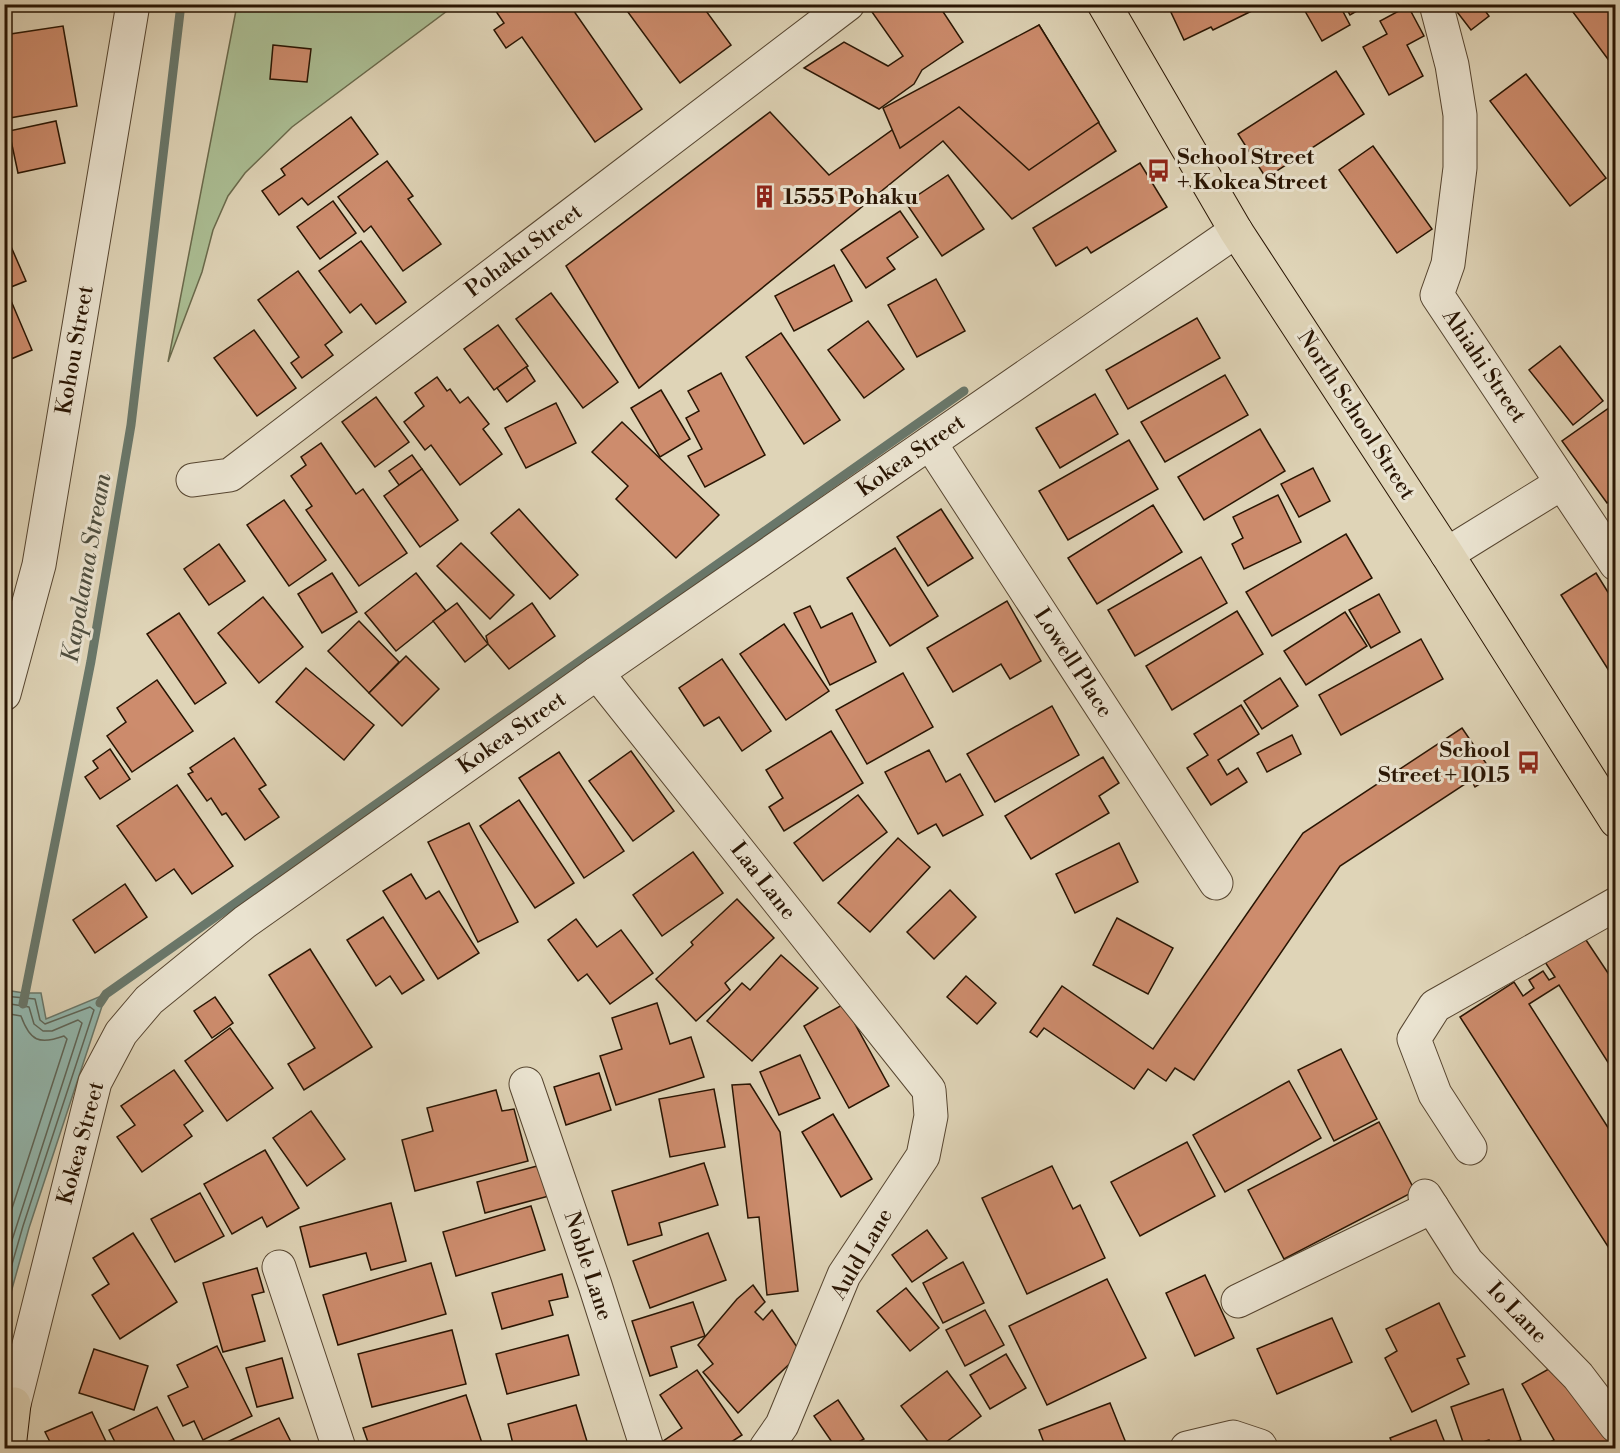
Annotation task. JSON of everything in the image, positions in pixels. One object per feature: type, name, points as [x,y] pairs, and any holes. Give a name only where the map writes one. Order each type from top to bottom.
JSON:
[{"type":"main road","name":"North School Street","points":[[1104,4],[1236,231],[1447,554],[1616,821]]},
{"type":"main road","points":[[9,1418],[9,1449]]},
{"type":"street","name":"Kohou Street","points":[[4,694],[39,565],[133,4]]},
{"type":"street","name":"Pohaku Street","points":[[193,480],[230,475],[814,15],[848,4]]},
{"type":"street","name":"Ahiahi Street","points":[[1436,4],[1452,65],[1460,115],[1460,168],[1448,264],[1437,295],[1616,564]]},
{"type":"street","name":"Kokea Street","points":[[9,1418],[95,1082],[121,1033],[149,1000],[245,922],[597,673],[1236,231]]},
{"type":"street","name":"Lowell Place","points":[[930,443],[1216,883]]},
{"type":"street","points":[[1447,554],[1562,483]]},
{"type":"street","name":"Laa Lane","points":[[597,673],[929,1090]]},
{"type":"street","points":[[1470,1148],[1435,1094],[1414,1039],[1435,1006],[1616,904]]},
{"type":"street","name":"Noble Lane","points":[[526,1084],[595,1285],[647,1449]]},
{"type":"street","name":"Auld Lane","points":[[783,1441],[844,1275],[923,1156],[931,1116],[929,1090]]},
{"type":"street","name":"Io Lane","points":[[1238,1301],[1429,1201],[1467,1262],[1578,1376],[1616,1426]]},
{"type":"street","points":[[279,1268],[339,1449]]},
{"type":"street","points":[[1187,1449],[1233,1437],[1260,1446],[1261,1449]]},
{"type":"green space","points":[[237,5],[455,5],[292,127],[245,173],[228,196],[213,230],[202,272],[168,362]]},
{"type":"water","points":[[5,990],[41,993],[46,1019],[106,994],[29,1228],[5,1314]]},
{"type":"building","points":[[4,4],[37,4],[4,10]]},
{"type":"building","points":[[76,4],[95,4],[77,9]]},
{"type":"building","points":[[491,4],[569,4],[642,109],[595,142],[522,37],[506,48],[494,30],[504,23]]},
{"type":"building","points":[[622,4],[701,4],[731,45],[680,83]]},
{"type":"building","points":[[883,4],[938,4],[963,42],[922,70],[914,84],[879,109],[804,68],[844,42],[888,66],[903,56],[872,12]]},
{"type":"building","points":[[1171,4],[1266,4],[1213,30],[1211,27],[1184,40],[1168,6]]},
{"type":"building","points":[[1301,4],[1339,4],[1350,25],[1322,41]]},
{"type":"building","points":[[1344,4],[1369,4],[1350,15]]},
{"type":"building","points":[[1451,4],[1480,4],[1489,16],[1471,30]]},
{"type":"building","points":[[1567,4],[1616,4],[1616,70]]},
{"type":"building","points":[[1408,6],[1424,36],[1407,45],[1423,76],[1389,95],[1363,47],[1387,34],[1380,21]]},
{"type":"building","name":"1555 Pohaku","points":[[1039,25],[1116,151],[1012,219],[943,141],[639,388],[566,266],[770,112],[829,175]]},
{"type":"building","points":[[1039,25],[1099,122],[1029,170],[959,107],[900,148],[883,108]]},
{"type":"building","points":[[63,26],[77,106],[4,119],[4,35]]},
{"type":"building","points":[[273,45],[311,49],[307,82],[270,79]]},
{"type":"building","points":[[1336,71],[1364,114],[1266,178],[1238,134]]},
{"type":"building","points":[[1526,74],[1606,178],[1570,206],[1490,101]]},
{"type":"building","points":[[351,117],[378,154],[308,205],[302,198],[279,215],[262,191],[285,175],[281,169]]},
{"type":"building","points":[[56,121],[65,163],[18,173],[9,131]]},
{"type":"building","points":[[1373,146],[1432,229],[1397,253],[1339,170]]},
{"type":"building","points":[[387,161],[413,196],[408,199],[441,244],[403,271],[371,226],[364,232],[338,197]]},
{"type":"building","points":[[1140,163],[1167,207],[1091,253],[1087,247],[1056,266],[1033,228]]},
{"type":"building","points":[[948,175],[984,229],[942,256],[906,203]]},
{"type":"building","points":[[333,201],[356,233],[320,259],[297,227]]},
{"type":"building","points":[[900,211],[918,237],[887,258],[895,269],[866,288],[841,250]]},
{"type":"building","points":[[361,241],[406,302],[376,324],[361,304],[350,313],[319,271]]},
{"type":"building","points":[[9,242],[26,281],[6,289],[32,350],[4,362],[4,244]]},
{"type":"building","points":[[834,265],[852,301],[794,331],[775,296]]},
{"type":"building","points":[[298,271],[342,332],[325,345],[333,355],[302,378],[291,363],[299,357],[258,300]]},
{"type":"building","points":[[936,279],[965,331],[917,357],[888,305]]},
{"type":"building","points":[[551,293],[618,382],[583,408],[516,319]]},
{"type":"building","points":[[1197,318],[1220,358],[1128,409],[1106,370]]},
{"type":"building","points":[[868,321],[904,369],[864,398],[828,350]]},
{"type":"building","points":[[498,325],[528,366],[494,390],[464,349]]},
{"type":"building","points":[[254,330],[296,388],[257,416],[214,358]]},
{"type":"building","points":[[781,333],[840,420],[804,444],[746,357]]},
{"type":"building","points":[[1560,346],[1603,401],[1573,425],[1529,370]]},
{"type":"building","points":[[526,367],[535,381],[507,402],[497,388]]},
{"type":"building","points":[[721,373],[765,455],[705,487],[688,456],[702,449],[686,418],[699,411],[688,391]]},
{"type":"building","points":[[1225,375],[1248,415],[1165,462],[1141,422]]},
{"type":"building","points":[[437,377],[460,403],[468,397],[489,424],[483,429],[502,454],[460,485],[431,445],[425,450],[404,422],[424,406],[415,393]]},
{"type":"building","points":[[661,390],[690,439],[660,457],[631,408]]},
{"type":"building","points":[[1095,394],[1118,434],[1060,468],[1036,428]]},
{"type":"building","points":[[376,397],[409,442],[375,467],[342,422]]},
{"type":"building","points":[[556,403],[576,443],[526,468],[505,428]]},
{"type":"building","points":[[1616,403],[1616,497],[1607,503],[1562,441]]},
{"type":"building","points":[[622,422],[719,515],[676,558],[616,499],[628,486],[592,452]]},
{"type":"building","points":[[1260,429],[1285,471],[1204,520],[1178,477]]},
{"type":"building","points":[[1129,440],[1158,489],[1068,540],[1039,491]]},
{"type":"building","points":[[321,443],[356,494],[363,489],[407,553],[359,586],[306,510],[312,506],[291,476],[306,465],[301,457]]},
{"type":"building","points":[[412,455],[422,469],[399,485],[389,471]]},
{"type":"building","points":[[1313,468],[1330,501],[1299,517],[1281,484]]},
{"type":"building","points":[[422,469],[458,520],[420,547],[384,496]]},
{"type":"building","points":[[1278,495],[1301,542],[1244,569],[1232,544],[1243,538],[1233,517]]},
{"type":"building","points":[[284,500],[326,560],[289,586],[247,525]]},
{"type":"building","points":[[1153,505],[1182,552],[1097,604],[1068,558]]},
{"type":"building","points":[[519,509],[578,575],[550,599],[491,533]]},
{"type":"building","points":[[941,509],[973,558],[928,586],[897,537]]},
{"type":"building","points":[[1346,534],[1372,578],[1272,636],[1246,592]]},
{"type":"building","points":[[461,543],[514,595],[490,619],[437,566]]},
{"type":"building","points":[[219,544],[245,581],[209,605],[184,569]]},
{"type":"building","points":[[895,548],[938,616],[890,646],[847,578]]},
{"type":"building","points":[[1201,557],[1227,603],[1135,656],[1108,610]]},
{"type":"building","points":[[332,573],[357,612],[322,633],[298,594]]},
{"type":"building","points":[[416,573],[446,611],[396,651],[365,613]]},
{"type":"building","points":[[1596,573],[1616,605],[1616,671],[1611,674],[1561,595]]},
{"type":"building","points":[[1379,594],[1400,632],[1371,648],[1349,610]]},
{"type":"building","points":[[263,597],[303,647],[259,683],[218,633]]},
{"type":"building","points":[[1007,601],[1041,661],[1010,679],[1001,664],[953,692],[927,648]]},
{"type":"building","points":[[457,603],[488,644],[465,662],[433,621]]},
{"type":"building","points":[[532,603],[555,636],[509,669],[488,644],[486,636]]},
{"type":"building","points":[[810,606],[821,628],[852,613],[876,662],[830,685],[794,613]]},
{"type":"building","points":[[1237,611],[1263,654],[1172,710],[1146,666]]},
{"type":"building","points":[[1345,612],[1367,646],[1306,685],[1284,651]]},
{"type":"building","points":[[179,613],[226,683],[195,704],[147,634]]},
{"type":"building","points":[[359,621],[399,662],[369,693],[328,651]]},
{"type":"building","points":[[784,624],[829,691],[786,720],[740,654]]},
{"type":"building","points":[[1421,639],[1443,679],[1341,735],[1319,695]]},
{"type":"building","points":[[406,656],[439,689],[402,726],[369,693]]},
{"type":"building","points":[[722,659],[771,731],[742,751],[719,717],[704,726],[679,688]]},
{"type":"building","points":[[306,668],[374,725],[344,760],[276,702]]},
{"type":"building","points":[[903,673],[933,727],[867,764],[836,710]]},
{"type":"building","points":[[1280,678],[1298,706],[1262,729],[1244,701]]},
{"type":"building","points":[[157,680],[193,731],[132,772],[107,736],[126,722],[117,708]]},
{"type":"building","points":[[1241,705],[1259,734],[1218,760],[1227,775],[1238,768],[1247,782],[1211,805],[1187,768],[1208,755],[1194,734]]},
{"type":"building","points":[[1052,706],[1079,755],[995,802],[967,754]]},
{"type":"building","points":[[1462,728],[1494,775],[1475,787],[1471,780],[1340,866],[1194,1080],[1175,1068],[1166,1081],[1148,1069],[1134,1089],[1044,1028],[1037,1037],[1030,1032],[1062,986],[1153,1049],[1303,833]]},
{"type":"building","points":[[831,731],[863,783],[784,831],[769,807],[783,798],[766,770]]},
{"type":"building","points":[[1292,735],[1301,754],[1267,772],[1257,753]]},
{"type":"building","points":[[234,738],[266,785],[259,789],[279,817],[245,840],[226,813],[222,815],[211,798],[207,801],[188,774],[193,772],[190,768]]},
{"type":"building","points":[[110,749],[130,779],[100,799],[85,777],[98,768],[93,761]]},
{"type":"building","points":[[929,750],[946,782],[960,774],[983,815],[943,836],[936,824],[918,834],[885,772]]},
{"type":"building","points":[[631,751],[674,811],[633,841],[589,781]]},
{"type":"building","points":[[559,752],[624,851],[584,878],[519,778]]},
{"type":"building","points":[[1103,757],[1119,783],[1099,796],[1109,813],[1031,859],[1005,816]]},
{"type":"building","points":[[177,785],[233,866],[192,894],[174,869],[156,881],[117,826]]},
{"type":"building","points":[[858,795],[887,832],[823,881],[794,843]]},
{"type":"building","points":[[519,800],[574,883],[535,908],[480,826]]},
{"type":"building","points":[[469,823],[518,922],[478,942],[428,842]]},
{"type":"building","points":[[898,838],[930,867],[870,932],[838,903]]},
{"type":"building","points":[[1119,843],[1138,882],[1075,913],[1056,874]]},
{"type":"building","points":[[693,852],[723,893],[662,936],[633,895]]},
{"type":"building","points":[[411,874],[426,899],[439,891],[479,953],[438,979],[383,891]]},
{"type":"building","points":[[125,884],[147,917],[95,953],[73,920]]},
{"type":"building","points":[[950,890],[976,917],[934,959],[907,932]]},
{"type":"building","points":[[737,899],[774,938],[725,983],[730,990],[696,1021],[656,979],[693,945],[691,942]]},
{"type":"building","points":[[383,917],[424,980],[402,994],[390,976],[376,986],[347,940]]},
{"type":"building","points":[[1117,918],[1173,948],[1148,994],[1093,965]]},
{"type":"building","points":[[576,919],[597,947],[621,930],[653,973],[610,1004],[587,974],[578,981],[548,940]]},
{"type":"building","points":[[1584,937],[1616,985],[1616,1075],[1559,985],[1529,1004],[1616,1140],[1616,1259],[1460,1017],[1514,982],[1523,996],[1534,988],[1529,980],[1543,971],[1549,980],[1555,977],[1545,962]]},
{"type":"building","points":[[310,949],[372,1047],[304,1090],[288,1064],[315,1048],[269,975]]},
{"type":"building","points":[[781,955],[818,988],[752,1061],[707,1021],[742,983],[750,990]]},
{"type":"building","points":[[966,976],[996,1003],[977,1024],[947,997]]},
{"type":"building","points":[[215,997],[233,1023],[212,1038],[194,1011]]},
{"type":"building","points":[[657,1003],[670,1044],[691,1037],[704,1077],[616,1105],[600,1056],[622,1049],[612,1018]]},
{"type":"building","points":[[844,1004],[889,1086],[849,1108],[804,1026]]},
{"type":"building","points":[[230,1028],[273,1088],[227,1121],[185,1061]]},
{"type":"building","points":[[1341,1049],[1377,1119],[1334,1141],[1298,1070]]},
{"type":"building","points":[[800,1055],[820,1098],[779,1115],[760,1072]]},
{"type":"building","points":[[174,1070],[203,1111],[184,1125],[192,1136],[142,1172],[117,1137],[135,1125],[121,1106]]},
{"type":"building","points":[[599,1073],[611,1110],[566,1125],[554,1087]]},
{"type":"building","points":[[1289,1081],[1321,1138],[1225,1192],[1193,1135]]},
{"type":"building","points":[[750,1084],[780,1132],[798,1291],[767,1295],[759,1217],[748,1218],[732,1085]]},
{"type":"building","points":[[714,1089],[725,1147],[670,1157],[659,1099]]},
{"type":"building","points":[[496,1090],[502,1111],[514,1109],[528,1161],[415,1191],[402,1140],[433,1131],[427,1108]]},
{"type":"building","points":[[311,1111],[345,1159],[307,1186],[273,1138]]},
{"type":"building","points":[[833,1114],[872,1179],[841,1197],[802,1132]]},
{"type":"building","points":[[1379,1122],[1415,1191],[1284,1259],[1248,1190]]},
{"type":"building","points":[[1187,1142],[1215,1196],[1140,1236],[1111,1182]]},
{"type":"building","points":[[265,1150],[299,1208],[267,1227],[262,1217],[232,1234],[204,1184]]},
{"type":"building","points":[[704,1163],[718,1205],[659,1223],[662,1235],[628,1245],[612,1191]]},
{"type":"building","points":[[541,1165],[549,1196],[485,1213],[477,1182]]},
{"type":"building","points":[[1052,1166],[1073,1209],[1080,1205],[1105,1258],[1027,1294],[982,1198]]},
{"type":"building","points":[[200,1193],[224,1236],[175,1262],[151,1219]]},
{"type":"building","points":[[391,1203],[406,1261],[371,1270],[366,1253],[310,1267],[300,1227]]},
{"type":"building","points":[[531,1206],[545,1250],[456,1276],[443,1232]]},
{"type":"building","points":[[927,1230],[947,1258],[912,1282],[892,1255]]},
{"type":"building","points":[[133,1233],[177,1302],[120,1339],[92,1295],[109,1284],[93,1258]]},
{"type":"building","points":[[708,1233],[726,1280],[650,1308],[633,1261]]},
{"type":"building","points":[[963,1262],[984,1303],[943,1323],[923,1283]]},
{"type":"building","points":[[431,1263],[446,1314],[338,1345],[323,1295]]},
{"type":"building","points":[[257,1268],[264,1292],[252,1295],[265,1341],[223,1352],[203,1283]]},
{"type":"building","points":[[562,1274],[568,1297],[549,1301],[553,1315],[502,1329],[492,1293]]},
{"type":"building","points":[[1205,1275],[1234,1338],[1195,1356],[1166,1293]]},
{"type":"building","points":[[1107,1279],[1146,1358],[1047,1405],[1009,1326]]},
{"type":"building","points":[[753,1285],[765,1302],[755,1312],[763,1320],[772,1310],[801,1353],[738,1413],[703,1372],[713,1364],[698,1345],[737,1299]]},
{"type":"building","points":[[906,1288],[939,1328],[910,1351],[877,1311]]},
{"type":"building","points":[[693,1302],[705,1336],[671,1347],[677,1367],[650,1376],[632,1321]]},
{"type":"building","points":[[1439,1303],[1465,1356],[1457,1359],[1469,1384],[1412,1412],[1385,1358],[1397,1351],[1386,1329]]},
{"type":"building","points":[[985,1310],[1004,1345],[965,1366],[946,1330]]},
{"type":"building","points":[[1332,1318],[1352,1362],[1277,1394],[1257,1349]]},
{"type":"building","points":[[452,1330],[466,1384],[372,1407],[358,1354]]},
{"type":"building","points":[[568,1335],[579,1375],[507,1394],[496,1354]]},
{"type":"building","points":[[217,1346],[252,1416],[203,1440],[194,1421],[183,1426],[168,1396],[188,1387],[177,1365]]},
{"type":"building","points":[[94,1349],[148,1366],[134,1410],[79,1393]]},
{"type":"building","points":[[1006,1354],[1026,1388],[990,1409],[970,1375]]},
{"type":"building","points":[[282,1358],[293,1398],[257,1407],[246,1368]]},
{"type":"building","points":[[1563,1361],[1612,1448],[1544,1448],[1543,1446],[1554,1440],[1522,1384]]},
{"type":"building","points":[[697,1370],[742,1435],[722,1448],[662,1448],[659,1444],[682,1428],[660,1395]]},
{"type":"building","points":[[947,1371],[981,1416],[938,1448],[933,1448],[901,1406]]},
{"type":"building","points":[[1503,1389],[1521,1440],[1498,1448],[1492,1448],[1489,1440],[1465,1448],[1451,1407]]},
{"type":"building","points":[[466,1395],[482,1443],[464,1448],[370,1448],[363,1428]]},
{"type":"building","points":[[838,1400],[864,1439],[848,1448],[836,1448],[814,1416]]},
{"type":"building","points":[[1110,1403],[1128,1448],[1046,1448],[1039,1430]]},
{"type":"building","points":[[576,1405],[589,1448],[514,1448],[508,1424]]},
{"type":"building","points":[[157,1407],[178,1448],[118,1448],[109,1430]]},
{"type":"building","points":[[92,1412],[109,1448],[53,1448],[45,1432]]},
{"type":"building","points":[[279,1418],[294,1448],[214,1448]]},
{"type":"building","points":[[1436,1420],[1447,1448],[1394,1448],[1390,1438]]},
{"type":"building","points":[[887,1442],[890,1448],[871,1448]]},
{"type":"waterway","name":"Kapalama Stream","points":[[23,1004],[91,661],[131,425],[181,4]]},
{"type":"waterway","points":[[100,1003],[106,994],[964,391]]},
{"type":"place","name":"School Street + Kokea Street","points":[[1159,170]]},
{"type":"place","name":"1555 Pohaku","points":[[765,197]]},
{"type":"place","name":"School Street + 1015","points":[[1528,763]]}]
